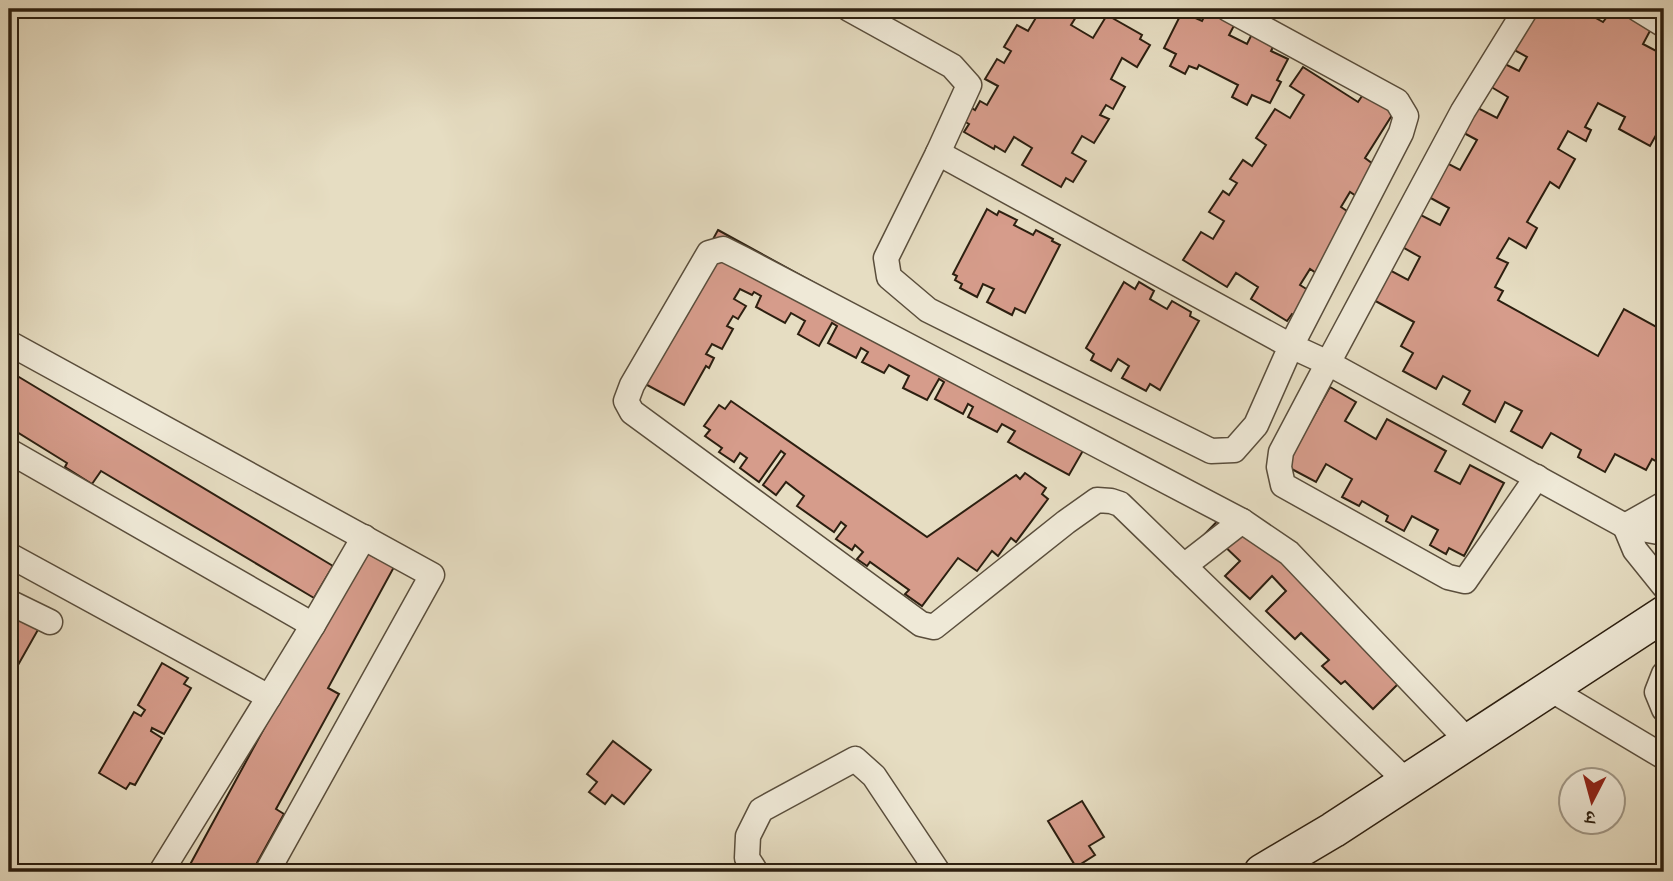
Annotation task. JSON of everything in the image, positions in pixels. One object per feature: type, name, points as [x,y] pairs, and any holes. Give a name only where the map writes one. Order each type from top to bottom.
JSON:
[{"type":"main road","points":[[1262,872],[1407,782],[1664,614]]},
{"type":"street","points":[[849,9],[952,66],[969,85],[886,258],[888,277],[928,310],[1211,452],[1234,450],[1256,425],[1292,346],[1401,133],[1406,116],[1397,101],[1228,9]]},
{"type":"street","points":[[1526,9],[1450,134],[1281,452],[1279,467],[1283,485],[1448,577],[1465,581],[1537,477]]},
{"type":"street","points":[[1638,9],[1664,24]]},
{"type":"street","points":[[938,153],[1292,346],[1328,362],[1625,526],[1664,533]]},
{"type":"street","points":[[1407,782],[1121,504],[1111,500],[1097,500],[934,627],[921,624],[632,412],[626,401],[632,385],[709,253],[723,249],[1242,521],[1289,554],[1469,741]]},
{"type":"street","points":[[9,343],[432,575],[267,872]]},
{"type":"street","points":[[9,450],[313,625]]},
{"type":"street","points":[[1625,526],[1664,504]]},
{"type":"street","points":[[1184,566],[1242,521]]},
{"type":"street","points":[[1625,526],[1635,551],[1664,586]]},
{"type":"street","points":[[161,872],[364,537]]},
{"type":"street","points":[[9,555],[269,697]]},
{"type":"street","points":[[9,602],[50,622]]},
{"type":"street","points":[[1664,674],[1657,692],[1664,709]]},
{"type":"street","points":[[1550,689],[1664,757]]},
{"type":"street","points":[[756,872],[747,858],[748,836],[761,810],[855,759],[874,776],[938,872]]},
{"type":"building","points":[[1036,9],[1081,9],[1071,25],[1093,38],[1107,15],[1142,35],[1140,39],[1150,45],[1137,67],[1122,58],[1111,79],[1125,87],[1113,109],[1106,105],[1100,115],[1109,119],[1094,143],[1082,136],[1072,153],[1086,161],[1073,182],[1066,178],[1061,187],[1022,165],[1032,148],[1014,137],[1005,152],[995,146],[994,149],[964,132],[969,124],[962,120],[970,107],[975,110],[980,101],[987,105],[998,86],[985,79],[997,59],[1004,63],[1011,51],[1004,47],[1017,25],[1028,31],[1040,11]]},
{"type":"building","points":[[1208,9],[1237,20],[1229,35],[1247,44],[1253,32],[1275,43],[1271,51],[1288,59],[1277,80],[1281,82],[1270,103],[1252,95],[1247,105],[1232,97],[1238,85],[1199,65],[1197,69],[1189,66],[1185,74],[1170,66],[1176,54],[1164,48],[1182,12],[1202,21]]},
{"type":"building","points":[[1530,9],[1587,9],[1585,12],[1603,22],[1613,9],[1651,29],[1643,44],[1664,55],[1664,131],[1660,128],[1650,146],[1619,129],[1625,117],[1598,103],[1585,127],[1591,130],[1586,141],[1568,131],[1558,149],[1575,159],[1559,188],[1550,182],[1527,222],[1537,228],[1526,248],[1509,238],[1497,258],[1508,263],[1495,287],[1503,291],[1498,300],[1598,356],[1624,309],[1664,331],[1664,466],[1652,459],[1646,470],[1615,454],[1605,472],[1578,457],[1581,450],[1551,433],[1542,448],[1511,431],[1522,411],[1505,402],[1495,422],[1463,404],[1470,391],[1443,376],[1436,389],[1403,371],[1413,353],[1401,346],[1414,322],[1370,298],[1386,268],[1408,280],[1420,257],[1399,245],[1417,213],[1440,225],[1449,208],[1427,196],[1445,162],[1460,170],[1477,140],[1462,132],[1476,107],[1497,118],[1508,97],[1488,85],[1501,62],[1519,71],[1527,57],[1509,47]]},
{"type":"building","points":[[1303,67],[1358,102],[1364,93],[1394,112],[1365,158],[1373,164],[1362,200],[1350,192],[1341,207],[1356,217],[1322,277],[1310,269],[1300,285],[1316,295],[1300,319],[1292,314],[1287,321],[1251,299],[1258,287],[1236,273],[1227,287],[1183,260],[1201,232],[1213,239],[1224,221],[1209,212],[1223,191],[1229,195],[1237,183],[1230,179],[1243,160],[1252,166],[1266,145],[1256,138],[1275,109],[1290,118],[1304,95],[1290,86]]},
{"type":"building","points":[[987,209],[997,215],[999,211],[1017,220],[1014,225],[1033,235],[1036,230],[1060,245],[1025,313],[1015,308],[1012,315],[987,302],[994,289],[983,284],[977,297],[960,288],[962,284],[955,280],[957,276],[953,274]]},
{"type":"building","points":[[718,230],[1092,435],[1069,475],[1008,442],[1015,431],[1002,424],[997,432],[968,417],[973,407],[968,404],[963,414],[935,399],[944,382],[939,379],[927,400],[903,388],[909,376],[889,365],[884,373],[862,362],[868,352],[861,348],[856,358],[828,343],[837,326],[832,323],[819,346],[798,334],[805,321],[791,313],[785,323],[756,307],[761,296],[754,292],[752,295],[740,289],[734,299],[746,306],[738,319],[733,316],[727,326],[733,329],[722,349],[712,344],[706,354],[714,358],[709,368],[706,366],[684,405],[636,379]]},
{"type":"building","points":[[1124,282],[1135,289],[1139,282],[1154,291],[1150,299],[1167,309],[1172,301],[1191,312],[1190,316],[1199,321],[1160,390],[1150,384],[1146,391],[1122,378],[1129,366],[1118,359],[1111,371],[1091,360],[1094,354],[1086,348]]},
{"type":"building","points":[[9,371],[333,566],[314,598],[101,471],[92,484],[65,467],[67,463],[9,427],[12,418],[9,416]]},
{"type":"building","points":[[1330,387],[1356,402],[1345,421],[1376,439],[1387,419],[1446,451],[1435,471],[1460,484],[1470,465],[1504,483],[1464,556],[1449,548],[1446,554],[1430,545],[1438,530],[1412,516],[1404,531],[1386,521],[1388,516],[1362,501],[1359,506],[1342,497],[1352,479],[1326,464],[1316,482],[1286,466]]},
{"type":"building","points":[[731,401],[927,537],[1016,475],[1020,479],[1025,473],[1046,488],[1042,494],[1048,499],[1016,542],[1011,538],[998,556],[992,551],[977,571],[958,558],[922,606],[905,594],[909,590],[870,562],[867,566],[857,559],[863,552],[855,545],[852,550],[836,539],[846,526],[841,522],[834,532],[797,506],[804,496],[786,482],[776,495],[763,485],[785,454],[781,451],[759,482],[740,468],[747,458],[740,453],[734,462],[719,452],[722,448],[705,436],[710,430],[704,426],[719,405],[725,409]]},
{"type":"building","points":[[1229,509],[1403,679],[1373,709],[1345,681],[1341,684],[1322,666],[1329,660],[1301,633],[1295,639],[1266,611],[1286,591],[1272,576],[1250,599],[1225,576],[1240,561],[1218,540],[1198,541]]},
{"type":"building","points":[[361,550],[394,567],[328,688],[339,694],[276,809],[284,814],[252,872],[186,872]]},
{"type":"building","points":[[9,612],[39,628],[9,681]]},
{"type":"building","points":[[162,663],[188,678],[184,684],[191,688],[164,734],[152,728],[151,731],[162,738],[135,785],[130,783],[126,789],[99,773],[134,712],[141,716],[145,710],[138,705]]},
{"type":"building","points":[[613,741],[651,770],[624,804],[612,795],[605,804],[589,792],[597,782],[587,774]]},
{"type":"building","points":[[1082,801],[1104,837],[1089,846],[1095,855],[1076,867],[1048,821]]}]
